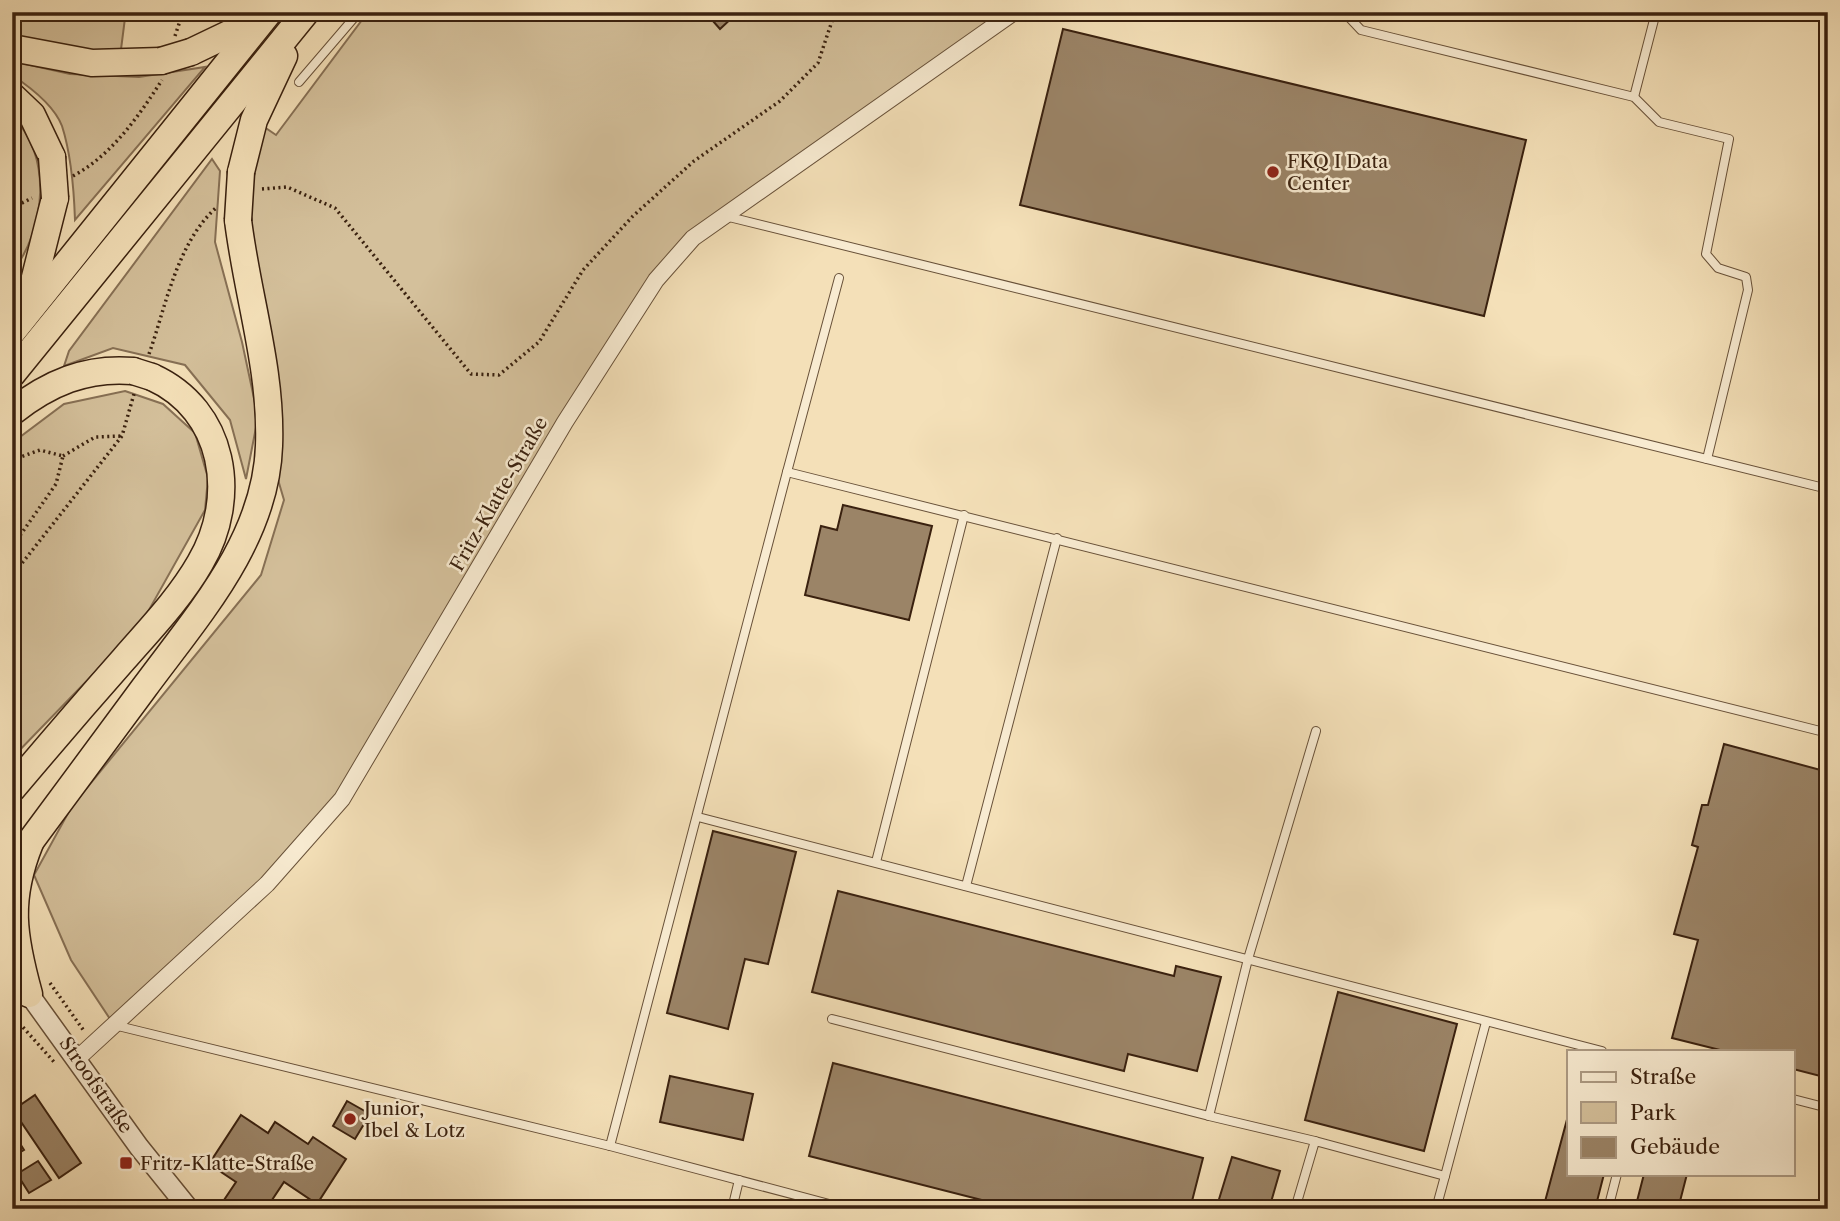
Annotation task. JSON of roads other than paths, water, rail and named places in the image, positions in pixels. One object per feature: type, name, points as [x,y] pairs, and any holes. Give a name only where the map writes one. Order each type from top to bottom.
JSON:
[{"type":"highway","points":[[12,48],[92,63],[173,57],[236,30],[261,12]]},
{"type":"highway","points":[[19,324],[269,12]]},
{"type":"highway","points":[[28,983],[15,939],[13,894],[21,850],[214,591],[248,534],[257,508],[270,449],[270,419],[261,345],[231,210],[248,181],[254,120],[306,12]]},
{"type":"highway","points":[[12,374],[306,12]]},
{"type":"highway","points":[[12,96],[32,115],[52,158],[53,191],[19,324]]},
{"type":"highway","points":[[12,412],[51,385],[73,376],[93,371],[141,376],[183,395],[207,424],[215,443],[222,480],[218,519],[201,562],[169,607],[12,788]]},
{"type":"street","name":"Fritz-Klatte-Straße","points":[[78,1058],[267,884],[342,799],[565,422],[656,280],[693,237],[1014,12]]},
{"type":"street","name":"Stroofstraße","points":[[12,971],[28,983],[139,1147],[190,1209]]},
{"type":"lane","points":[[299,82],[359,12]]},
{"type":"lane","points":[[1344,12],[1361,30],[1634,97],[1659,122],[1729,139],[1706,254],[1718,268],[1746,277],[1748,290],[1707,459]]},
{"type":"lane","points":[[1634,97],[1656,12]]},
{"type":"lane","points":[[725,216],[1828,489]]},
{"type":"lane","points":[[610,1146],[839,278]]},
{"type":"lane","points":[[787,472],[1828,733]]},
{"type":"lane","points":[[876,862],[964,515]]},
{"type":"lane","points":[[965,886],[1057,538]]},
{"type":"lane","points":[[1209,1116],[1248,959],[1316,730]]},
{"type":"lane","points":[[698,817],[1598,1050]]},
{"type":"lane","points":[[832,1019],[1445,1176]]},
{"type":"lane","points":[[1436,1209],[1486,1022]]},
{"type":"lane","points":[[114,1025],[610,1146],[848,1209]]},
{"type":"lane","points":[[1794,1099],[1828,1108]]},
{"type":"lane","points":[[1295,1209],[1315,1141]]},
{"type":"lane","points":[[1608,1209],[1616,1176]]},
{"type":"lane","points":[[732,1209],[739,1180]]},
{"type":"place","name":"FKQ I Data Center","points":[[1273,172]]},
{"type":"place","name":"Junior, Ibel & Lotz","points":[[350,1119]]},
{"type":"place","name":"Fritz-Klatte-Straße","points":[[126,1163]]}]
